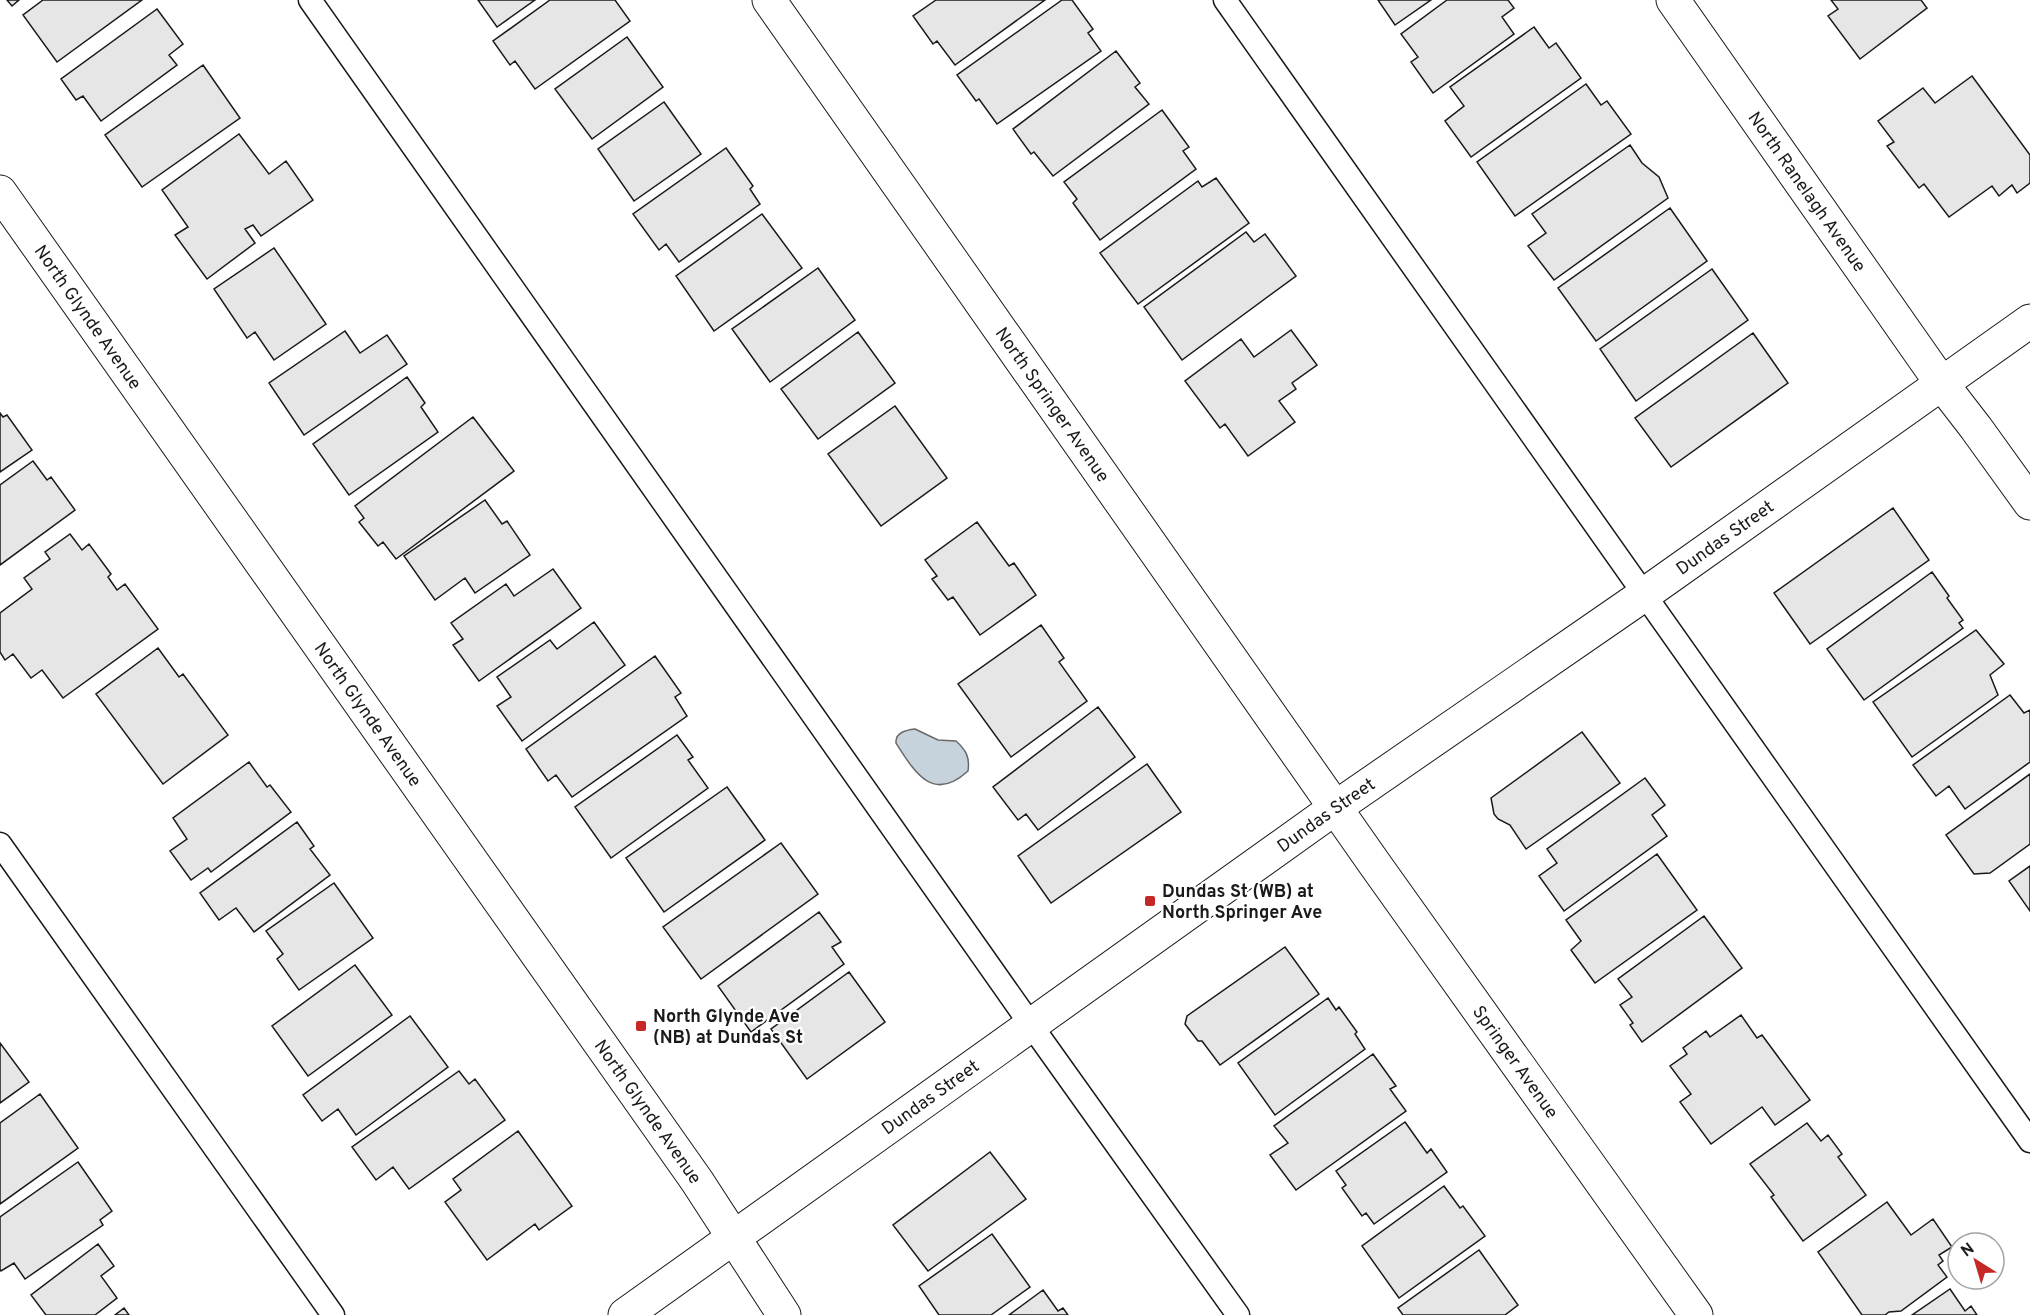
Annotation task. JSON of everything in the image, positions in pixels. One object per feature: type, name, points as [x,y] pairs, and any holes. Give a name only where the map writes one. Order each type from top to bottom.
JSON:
[{"type":"street","name":"North Springer Avenue","points":[[769,0],[1335,808]]},
{"type":"street","name":"North Ranelagh Avenue","points":[[1673,0],[1942,384],[2030,503]]},
{"type":"street","name":"North Glynde Avenue","points":[[0,192],[690,1172],[784,1315]]},
{"type":"street","name":"Dundas Street","points":[[625,1315],[1335,808],[1645,594],[2030,321]]},
{"type":"street","name":"Springer Avenue","points":[[1335,808],[1696,1315]]},
{"type":"lane","points":[[310,0],[1238,1315]]},
{"type":"lane","points":[[1225,0],[2030,1141]]},
{"type":"lane","points":[[0,844],[333,1315]]},
{"type":"shaded area","points":[[915,729],[938,740],[956,741],[966,754],[968,771],[956,780],[945,784],[935,784],[926,780],[910,765],[896,743],[899,734]]},
{"type":"building","points":[[7,0],[19,0],[12,6]]},
{"type":"building","points":[[43,0],[142,0],[57,62],[23,15]]},
{"type":"building","points":[[478,0],[535,0],[497,27]]},
{"type":"building","points":[[550,0],[615,0],[630,21],[535,89],[515,61],[510,65],[493,41]]},
{"type":"building","points":[[936,0],[1045,0],[955,65],[937,41],[933,44],[913,16]]},
{"type":"building","points":[[1062,0],[1072,0],[1093,29],[1088,33],[1101,51],[997,124],[979,99],[976,101],[957,75]]},
{"type":"building","points":[[1378,0],[1431,0],[1395,25]]},
{"type":"building","points":[[1447,0],[1508,0],[1514,8],[1502,17],[1514,34],[1433,93],[1411,62],[1418,57],[1401,34]]},
{"type":"building","points":[[1831,0],[1921,0],[1927,8],[1860,59],[1828,16],[1838,9]]},
{"type":"building","points":[[157,9],[183,44],[169,55],[177,65],[101,121],[83,96],[76,100],[61,79]]},
{"type":"building","points":[[1534,27],[1549,48],[1556,43],[1581,78],[1471,157],[1445,121],[1464,106],[1450,87]]},
{"type":"building","points":[[627,37],[663,87],[592,139],[555,89]]},
{"type":"building","points":[[1116,51],[1140,83],[1135,87],[1149,104],[1053,176],[1034,152],[1031,154],[1013,129]]},
{"type":"building","points":[[203,65],[240,118],[142,187],[105,135]]},
{"type":"building","points":[[1972,76],[2030,155],[2030,183],[2017,193],[2012,185],[1999,196],[1992,186],[1949,217],[1924,184],[1919,188],[1887,146],[1894,142],[1878,121],[1923,88],[1935,103]]},
{"type":"building","points":[[1586,84],[1601,105],[1607,101],[1631,134],[1515,216],[1477,162]]},
{"type":"building","points":[[664,102],[701,154],[634,201],[598,149]]},
{"type":"building","points":[[1162,110],[1189,147],[1183,151],[1196,169],[1100,240],[1073,203],[1077,199],[1064,182]]},
{"type":"building","points":[[239,134],[269,174],[286,161],[313,200],[261,236],[253,225],[245,229],[255,243],[207,279],[175,235],[188,227],[162,190]]},
{"type":"building","points":[[1630,145],[1642,163],[1659,177],[1668,198],[1554,280],[1528,246],[1546,233],[1532,214]]},
{"type":"building","points":[[726,148],[753,186],[750,189],[760,204],[679,262],[666,244],[659,250],[633,214]]},
{"type":"building","points":[[1216,178],[1249,223],[1138,304],[1100,253],[1198,181],[1202,187]]},
{"type":"building","points":[[1670,208],[1707,261],[1596,341],[1558,288]]},
{"type":"building","points":[[762,214],[802,268],[714,331],[676,276]]},
{"type":"building","points":[[1246,232],[1254,242],[1265,234],[1296,276],[1182,360],[1144,307]]},
{"type":"building","points":[[274,248],[326,324],[274,360],[255,332],[247,338],[214,289]]},
{"type":"building","points":[[818,268],[855,320],[770,382],[732,329]]},
{"type":"building","points":[[1712,269],[1748,320],[1636,401],[1600,349]]},
{"type":"building","points":[[1291,330],[1317,365],[1292,383],[1296,389],[1279,401],[1295,422],[1248,456],[1225,424],[1220,428],[1185,381],[1241,339],[1254,357]]},
{"type":"building","points":[[345,331],[360,353],[387,335],[407,364],[304,435],[269,383]]},
{"type":"building","points":[[858,332],[895,383],[818,439],[781,389]]},
{"type":"building","points":[[1753,333],[1788,383],[1671,467],[1635,418]]},
{"type":"building","points":[[407,377],[425,403],[421,407],[438,432],[349,495],[313,444]]},
{"type":"building","points":[[895,406],[947,478],[881,526],[828,454]]},
{"type":"building","points":[[0,413],[3,417],[7,415],[32,450],[0,472]]},
{"type":"building","points":[[473,417],[514,471],[396,559],[383,542],[378,546],[359,522],[364,518],[355,506]]},
{"type":"building","points":[[33,461],[47,480],[51,477],[75,510],[0,565],[0,485]]},
{"type":"building","points":[[485,500],[502,524],[507,521],[530,555],[475,593],[465,578],[435,600],[404,556]]},
{"type":"building","points":[[1893,508],[1929,560],[1810,644],[1774,593]]},
{"type":"building","points":[[977,522],[1009,566],[1014,563],[1036,595],[980,635],[953,597],[948,600],[932,579],[937,576],[925,560]]},
{"type":"building","points":[[70,534],[82,550],[89,544],[111,574],[108,577],[117,590],[125,584],[158,629],[63,698],[42,670],[31,678],[13,654],[5,660],[0,652],[0,613],[32,589],[24,578],[50,559],[45,552]]},
{"type":"building","points":[[553,569],[581,608],[479,681],[453,645],[463,639],[451,623],[506,584],[514,596]]},
{"type":"building","points":[[1932,572],[1963,620],[1959,623],[1963,628],[1864,700],[1827,649]]},
{"type":"building","points":[[594,622],[625,665],[522,741],[497,706],[511,697],[497,677],[550,640],[557,649]]},
{"type":"building","points":[[1041,625],[1064,658],[1059,662],[1087,701],[1011,757],[958,684]]},
{"type":"building","points":[[1976,630],[2004,664],[1990,675],[1998,695],[1912,757],[1873,702]]},
{"type":"building","points":[[158,648],[179,677],[183,674],[228,735],[163,784],[96,694]]},
{"type":"building","points":[[655,656],[681,693],[675,697],[687,716],[572,797],[556,775],[548,781],[526,749]]},
{"type":"building","points":[[2010,695],[2024,713],[2030,710],[2030,762],[1965,809],[1949,786],[1936,796],[1913,765]]},
{"type":"building","points":[[1098,707],[1135,757],[1038,830],[1026,814],[1018,820],[993,787]]},
{"type":"building","points":[[1582,732],[1620,783],[1526,849],[1510,825],[1498,819],[1494,814],[1491,798]]},
{"type":"building","points":[[677,735],[693,757],[688,760],[708,788],[611,858],[575,807]]},
{"type":"building","points":[[249,762],[267,787],[270,785],[291,812],[211,872],[208,868],[191,880],[170,851],[187,839],[173,818]]},
{"type":"building","points":[[1147,764],[1181,812],[1051,903],[1018,856]]},
{"type":"building","points":[[2030,774],[2030,844],[1990,873],[1974,874],[1946,835]]},
{"type":"building","points":[[1645,778],[1665,805],[1652,815],[1667,836],[1564,911],[1539,876],[1557,863],[1547,849]]},
{"type":"building","points":[[727,787],[765,840],[664,912],[626,858]]},
{"type":"building","points":[[297,822],[314,846],[310,849],[330,875],[254,932],[236,908],[219,920],[200,893]]},
{"type":"building","points":[[781,843],[818,894],[701,979],[663,927]]},
{"type":"building","points":[[1657,854],[1697,910],[1595,983],[1571,950],[1581,941],[1566,920]]},
{"type":"building","points":[[2030,866],[2030,911],[2009,881]]},
{"type":"building","points":[[334,883],[373,938],[299,990],[277,959],[283,954],[266,931]]},
{"type":"building","points":[[819,912],[841,942],[832,947],[844,964],[751,1032],[718,986]]},
{"type":"building","points":[[1704,916],[1742,968],[1642,1042],[1630,1025],[1633,1023],[1620,1005],[1632,997],[1618,979]]},
{"type":"building","points":[[1285,947],[1319,994],[1220,1065],[1202,1041],[1198,1041],[1185,1024],[1187,1016]]},
{"type":"building","points":[[355,965],[392,1015],[308,1076],[272,1026]]},
{"type":"building","points":[[849,972],[885,1022],[807,1079],[771,1029]]},
{"type":"building","points":[[1328,998],[1336,1010],[1339,1007],[1357,1032],[1355,1034],[1365,1049],[1275,1115],[1238,1063]]},
{"type":"building","points":[[1741,1015],[1757,1038],[1762,1035],[1810,1100],[1775,1125],[1762,1107],[1711,1144],[1680,1102],[1691,1094],[1670,1066],[1687,1054],[1683,1048],[1706,1031],[1710,1037]]},
{"type":"building","points":[[410,1016],[448,1067],[356,1135],[338,1109],[322,1121],[303,1095]]},
{"type":"building","points":[[0,1043],[29,1082],[0,1103]]},
{"type":"building","points":[[1373,1054],[1396,1086],[1390,1089],[1406,1111],[1296,1190],[1270,1155],[1288,1143],[1274,1126]]},
{"type":"building","points":[[459,1071],[469,1084],[475,1079],[505,1120],[409,1189],[393,1167],[376,1180],[352,1147]]},
{"type":"building","points":[[40,1094],[78,1148],[0,1204],[0,1123]]},
{"type":"building","points":[[1405,1122],[1427,1153],[1431,1149],[1447,1172],[1374,1224],[1366,1213],[1362,1216],[1342,1188],[1346,1185],[1336,1171]]},
{"type":"building","points":[[1807,1123],[1821,1141],[1828,1135],[1842,1154],[1838,1157],[1866,1195],[1803,1241],[1771,1197],[1774,1195],[1750,1164]]},
{"type":"building","points":[[518,1131],[572,1206],[539,1230],[535,1224],[487,1260],[445,1202],[461,1190],[453,1179]]},
{"type":"building","points":[[990,1152],[1026,1199],[928,1271],[893,1225]]},
{"type":"building","points":[[78,1162],[112,1211],[100,1220],[103,1225],[25,1279],[14,1263],[1,1271],[0,1217]]},
{"type":"building","points":[[1444,1186],[1460,1208],[1463,1206],[1485,1236],[1399,1298],[1362,1246]]},
{"type":"building","points":[[1887,1202],[1911,1235],[1933,1219],[1946,1238],[1946,1251],[1939,1255],[1943,1261],[1938,1265],[1946,1278],[1901,1311],[1889,1312],[1885,1315],[1862,1315],[1818,1252]]},
{"type":"building","points":[[992,1234],[1030,1287],[991,1315],[939,1315],[919,1286]]},
{"type":"building","points":[[98,1244],[114,1266],[101,1276],[117,1298],[95,1315],[46,1315],[31,1295]]},
{"type":"building","points":[[1479,1250],[1518,1305],[1505,1315],[1403,1315],[1398,1308]]},
{"type":"building","points":[[1043,1290],[1058,1311],[1063,1308],[1068,1315],[1009,1315]]},
{"type":"building","points":[[1947,1291],[1951,1291],[1965,1311],[1971,1306],[1977,1315],[1912,1315]]},
{"type":"building","points":[[124,1308],[129,1315],[115,1315]]},
{"type":"place","name":"Dundas St (WB) at North Springer Ave","points":[[1150,901]]},
{"type":"place","name":"North Glynde Ave (NB) at Dundas St","points":[[641,1026]]}]
